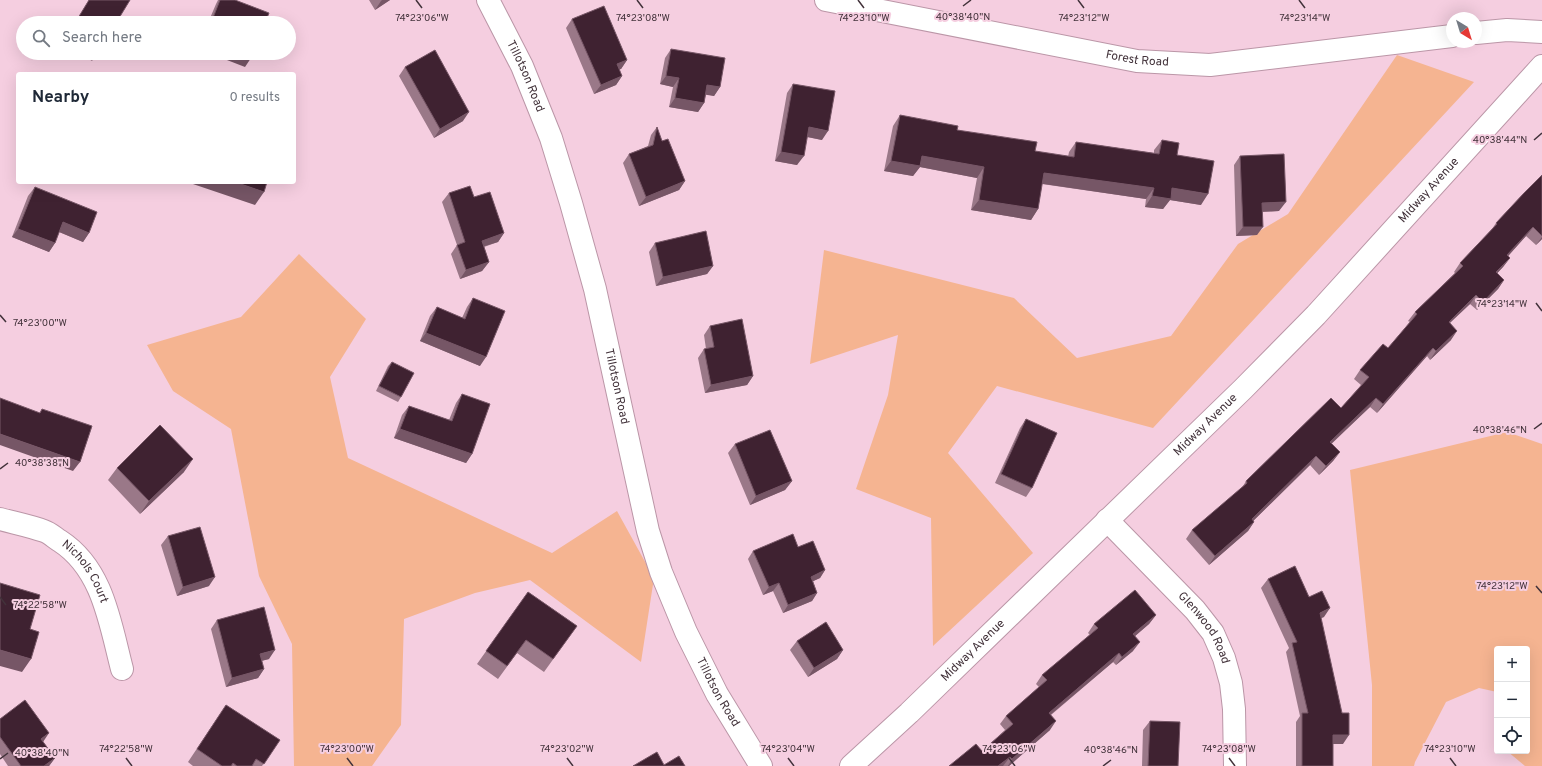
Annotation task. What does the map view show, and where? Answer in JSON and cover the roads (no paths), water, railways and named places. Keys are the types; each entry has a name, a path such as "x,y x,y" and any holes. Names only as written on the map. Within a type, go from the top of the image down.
{"street":[{"name":"Tillotson Road","path":"488,0 522,66 551,138 569,196 595,289 648,531 661,572 686,632 717,694 761,766"},
{"name":"Forest Road","path":"826,0 1137,61 1210,65 1446,37"},
{"path":"1482,32 1507,30 1542,32"},
{"name":"Midway Avenue","path":"851,766 909,712 1243,389 1316,315 1542,66"},
{"name":"Nichols Court","path":"0,519 46,532 66,545 84,563 97,584 106,607 122,669"},
{"name":"Glenwood Road","path":"1107,520 1195,610 1213,633 1224,658 1232,684 1235,766"}]}
